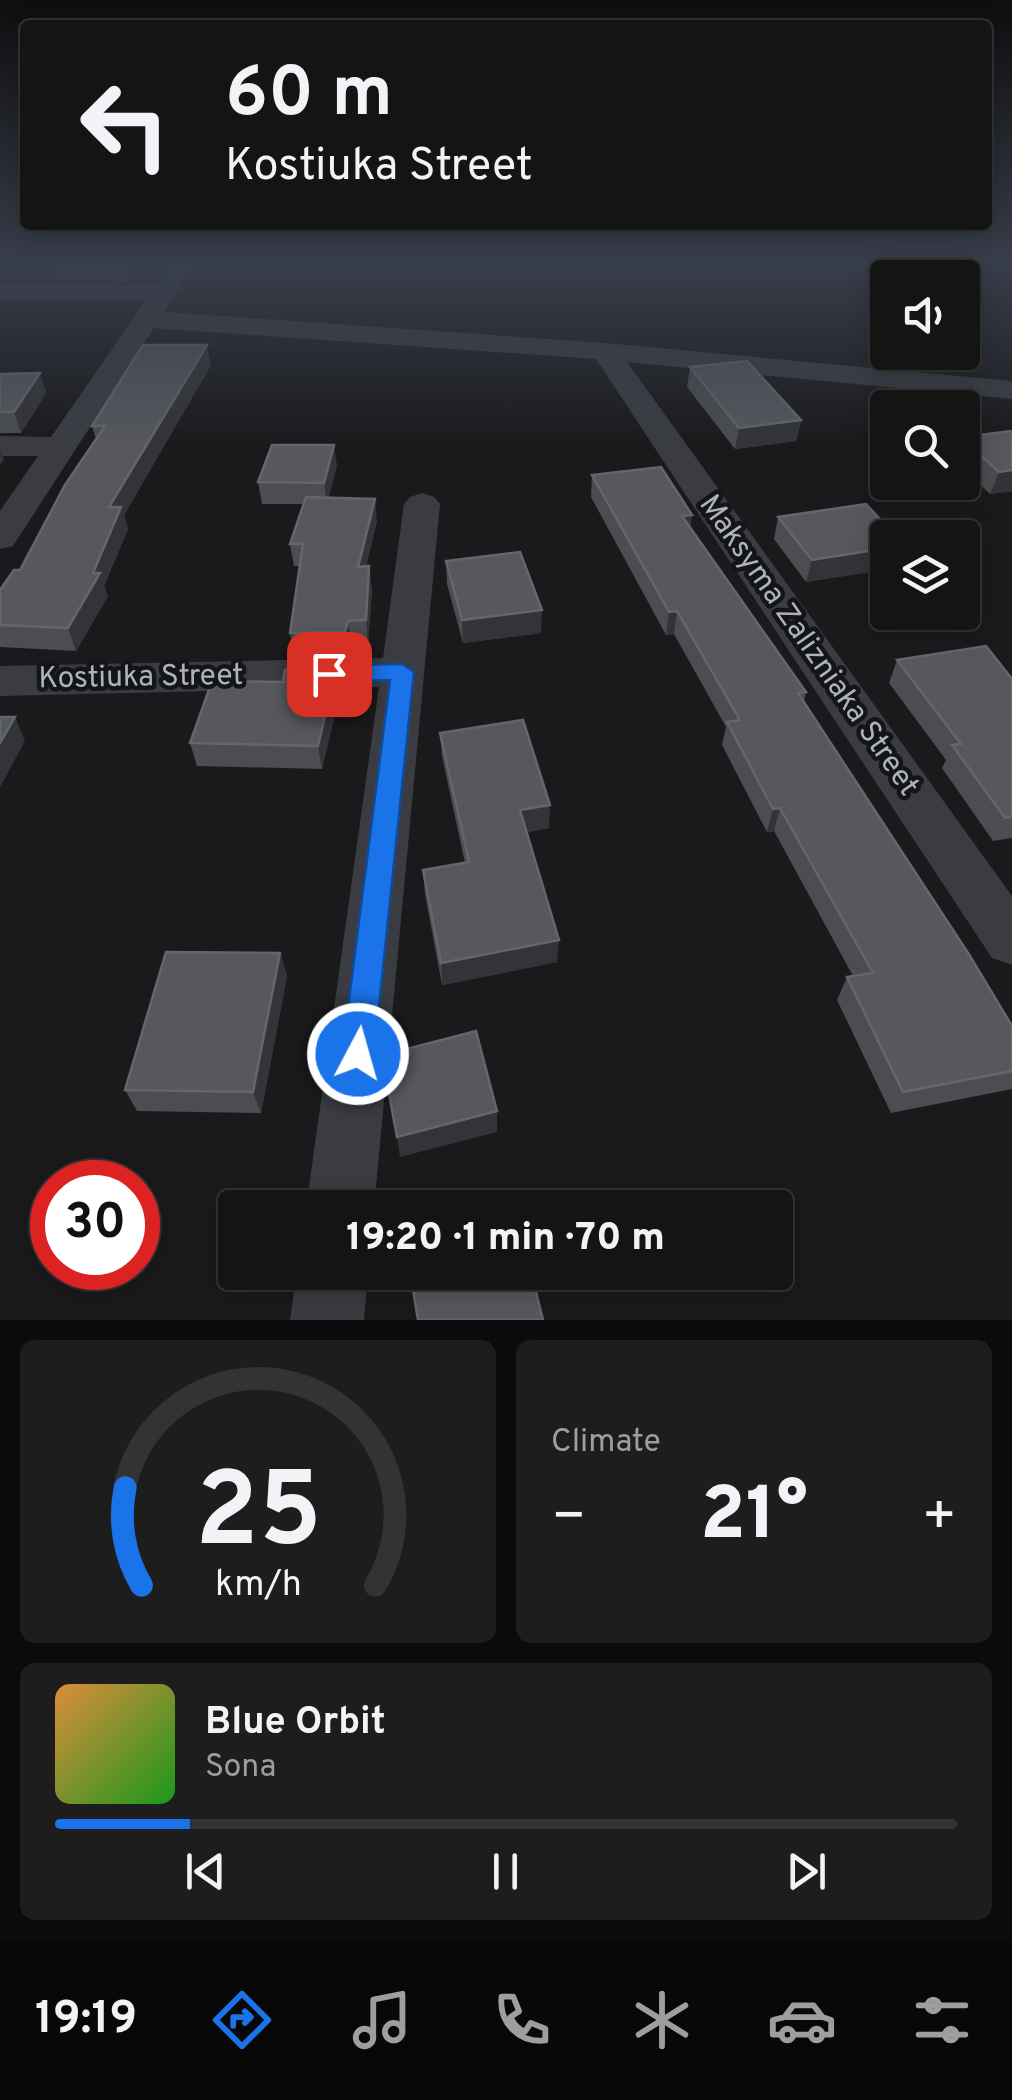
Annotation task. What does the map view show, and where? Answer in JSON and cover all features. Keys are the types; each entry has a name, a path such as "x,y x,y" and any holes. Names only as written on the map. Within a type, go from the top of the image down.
{"street":[{"path":"0,538 143,323"},
{"path":"320,323 999,388 1012,408"},
{"name":"Maksyma Zalizniaka Street","path":"605,351 1012,941"},
{"path":"0,446 62,447"},
{"path":"342,1190 422,504"},
{"name":"Kostiuka Street","path":"0,681 402,672"},
{"path":"327,1320 330,1290"}],"building":[{"path":"143,345 207,345 109,507 121,507 93,573 100,573 68,628 0,625 0,590 14,570 20,570 65,485 105,426 92,426"},
{"path":"747,361 801,420 739,428 690,367"},
{"path":"40,373 14,412 0,412 0,374"},
{"path":"1012,431 1012,470 999,472 980,455 980,435"},
{"path":"272,445 334,445 324,483 258,482"},
{"path":"661,467 692,515 682,516 806,692 798,693 1012,1026 1012,1071 903,1092 847,977 873,973 780,808 773,809 727,722 740,720 677,611 669,612 592,475"},
{"path":"306,497 375,499 358,567 369,566 366,620 348,621 345,632 290,633 303,544 290,544"},
{"path":"866,504 881,520 870,520 870,551 812,560 778,517"},
{"path":"520,552 542,610 462,620 446,561"},
{"path":"986,646 1012,679 1012,817 1005,818 952,745 961,744 897,660"},
{"path":"336,668 318,746 190,743 212,681 283,682 285,670"},
{"path":"0,717 15,717 0,743"},
{"path":"523,720 550,805 520,810 559,940 441,963 423,870 469,862 440,733"},
{"path":"166,952 280,953 253,1092 125,1090"},
{"path":"476,1031 497,1111 397,1137 385,1072 387,1054"},
{"path":"413,1290 536,1290 543,1320 418,1320"}],"route":[{"path":"329,674 402,672 358,1054"}]}
